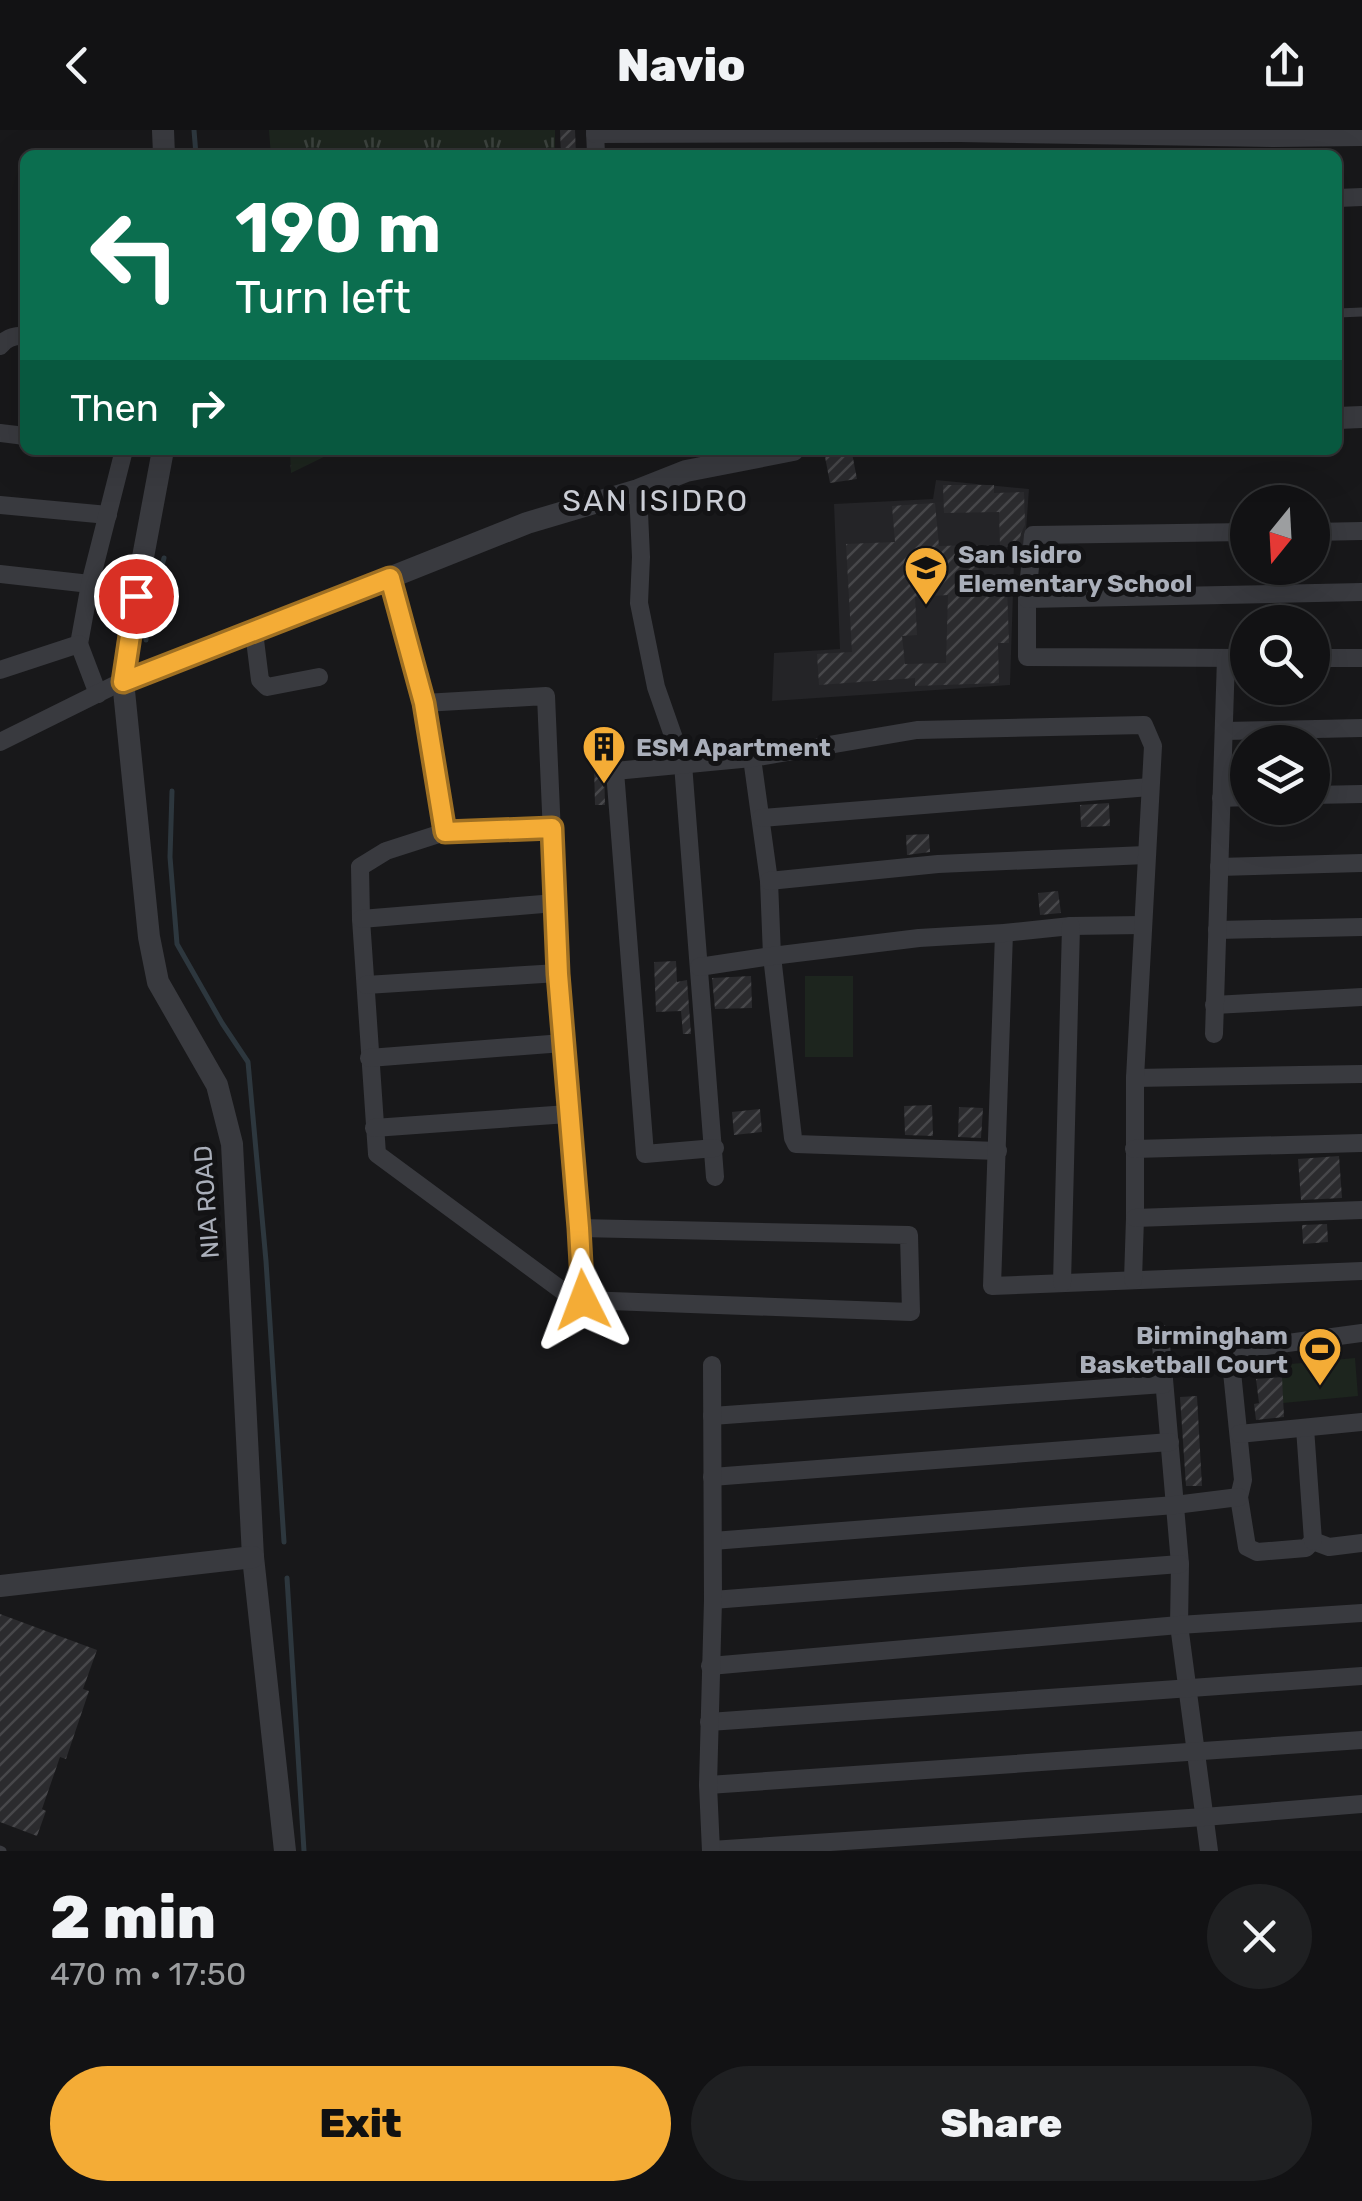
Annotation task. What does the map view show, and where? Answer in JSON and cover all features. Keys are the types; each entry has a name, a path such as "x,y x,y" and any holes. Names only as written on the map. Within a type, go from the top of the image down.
{"street":[{"path":"595,132 959,132 1275,141 1362,137"},
{"path":"98,694 79,644 123,455"},
{"name":"NIA ROAD","path":"162,455 128,632 123,682 149,937 158,982 217,1085 232,1144 253,1557 285,1851"},
{"path":"0,742 123,682 527,523 744,455"},
{"path":"638,490 639,603 656,686 683,764 715,1178"},
{"path":"0,505 108,515"},
{"path":"1330,532 1362,531"},
{"path":"1230,532 1033,535 1027,600 1027,657 1230,658"},
{"path":"0,574 90,584"},
{"path":"390,578 424,703 445,832"},
{"path":"1027,600 1362,592"},
{"path":"254,632 263,684 268,687 319,677"},
{"path":"0,670 79,644"},
{"path":"1214,1034 1226,658"},
{"path":"1330,658 1362,658"},
{"path":"424,703 546,696 558,974 583,1300"},
{"path":"714,1148 645,1154 615,772 752,758 917,730 1144,725 1153,746 1135,1078 1133,1280"},
{"path":"1224,731 1362,728"},
{"path":"752,758 796,1144 998,1151"},
{"path":"760,818 1150,787"},
{"path":"1330,795 1362,794"},
{"path":"1221,798 1230,798"},
{"path":"552,828 445,832 386,851 360,868 377,1154 564,1292 583,1300 912,1312 909,1235 579,1228"},
{"path":"769,881 938,864 1146,855"},
{"path":"1219,867 1362,863"},
{"path":"361,919 555,903"},
{"path":"699,967 919,938 1142,924"},
{"path":"1062,1284 1071,926"},
{"path":"1217,930 1362,927"},
{"path":"1004,934 992,1286 1362,1271"},
{"path":"366,985 558,974"},
{"path":"1214,1005 1362,997"},
{"path":"369,1058 563,1043"},
{"path":"1135,1078 1362,1074"},
{"path":"374,1128 568,1114"},
{"path":"1134,1149 1362,1144"},
{"path":"1135,1218 1362,1210"},
{"path":"1160,1333 1180,1564 1180,1626 1209,1851"},
{"path":"1304,1428 1313,1541 1306,1548 1250,1550 1245,1542 1239,1497 1242,1480 1232,1362 1237,1351 1361,1334 1362,1343"},
{"path":"712,1365 713,1600 708,1785 711,1851 1362,1804"},
{"path":"712,1416 1164,1384"},
{"path":"1239,1434 1362,1422"},
{"path":"712,1477 1170,1442"},
{"path":"713,1541 1239,1497"},
{"path":"1313,1541 1329,1547 1362,1543"},
{"path":"0,1586 253,1557"},
{"path":"713,1600 1180,1564"},
{"path":"710,1666 1362,1613"},
{"path":"709,1722 1362,1676"},
{"path":"708,1785 1362,1740"}],"shaded area":[{"name":"San Isidro Elementary School","path":"936,480 1029,489 1024,559 1014,563 1010,685 772,701 774,653 840,649 834,504 933,499"}],"green space":[{"path":"269,130 555,130 555,150 271,150"},
{"path":"290,455 328,455 291,473"},
{"path":"805,976 853,976 853,1057 805,1057"},
{"name":"Birmingham Basketball Court","path":"1355,1358 1358,1396 1283,1403 1280,1365"}],"building":[{"path":"560,130 575,130 576,150 561,150"},
{"path":"852,455 857,479 830,483 825,457"},
{"path":"943,485 994,485 994,493 1024,492 1025,525 1019,546 1000,547 999,512 944,513"},
{"path":"935,503 939,546 978,545 979,587 1007,587 1009,643 998,643 999,683 915,686 915,678 819,685 817,654 852,652 846,544 895,542 892,506","holes":["948,595 946,663 905,664 902,636 917,635 915,597"]},
{"path":"594,765 604,765 605,805 595,805"},
{"path":"1109,803 1110,826 1081,827 1080,805"},
{"path":"929,834 930,852 907,855 906,835"},
{"path":"1058,891 1061,913 1040,915 1038,893"},
{"path":"676,961 677,982 687,980 691,1034 683,1034 681,1011 656,1012 654,962"},
{"path":"751,976 752,1008 715,1009 712,978"},
{"path":"932,1105 933,1136 905,1135 904,1106"},
{"path":"959,1107 983,1108 981,1138 958,1137"},
{"path":"760,1109 762,1132 734,1135 732,1112"},
{"path":"1339,1156 1342,1198 1301,1200 1298,1159"},
{"path":"1327,1224 1328,1242 1303,1244 1302,1225"},
{"path":"1282,1377 1284,1417 1256,1420 1256,1379"},
{"path":"1197,1396 1202,1486 1186,1486 1180,1397"},
{"path":"0,1614 97,1650 83,1689 89,1691 66,1759 60,1757 37,1836 0,1822"}],"waterway":[{"path":"194,130 196,150"},
{"path":"146,640 164,558"},
{"path":"172,791 170,857 177,944 248,1062 266,1261 284,1542"},
{"path":"287,1578 304,1851"}],"place":[{"name":"San Isidro Elementary School","path":"926,606"},
{"name":"ESM Apartment","path":"604,785"},
{"name":"Birmingham Basketball Court","path":"1320,1387"}],"district":[{"name":"SAN ISIDRO","path":"656,501"}],"route":[{"path":"136,596 123,682 390,578 424,703 445,832 552,828 558,974 583,1300"}]}
